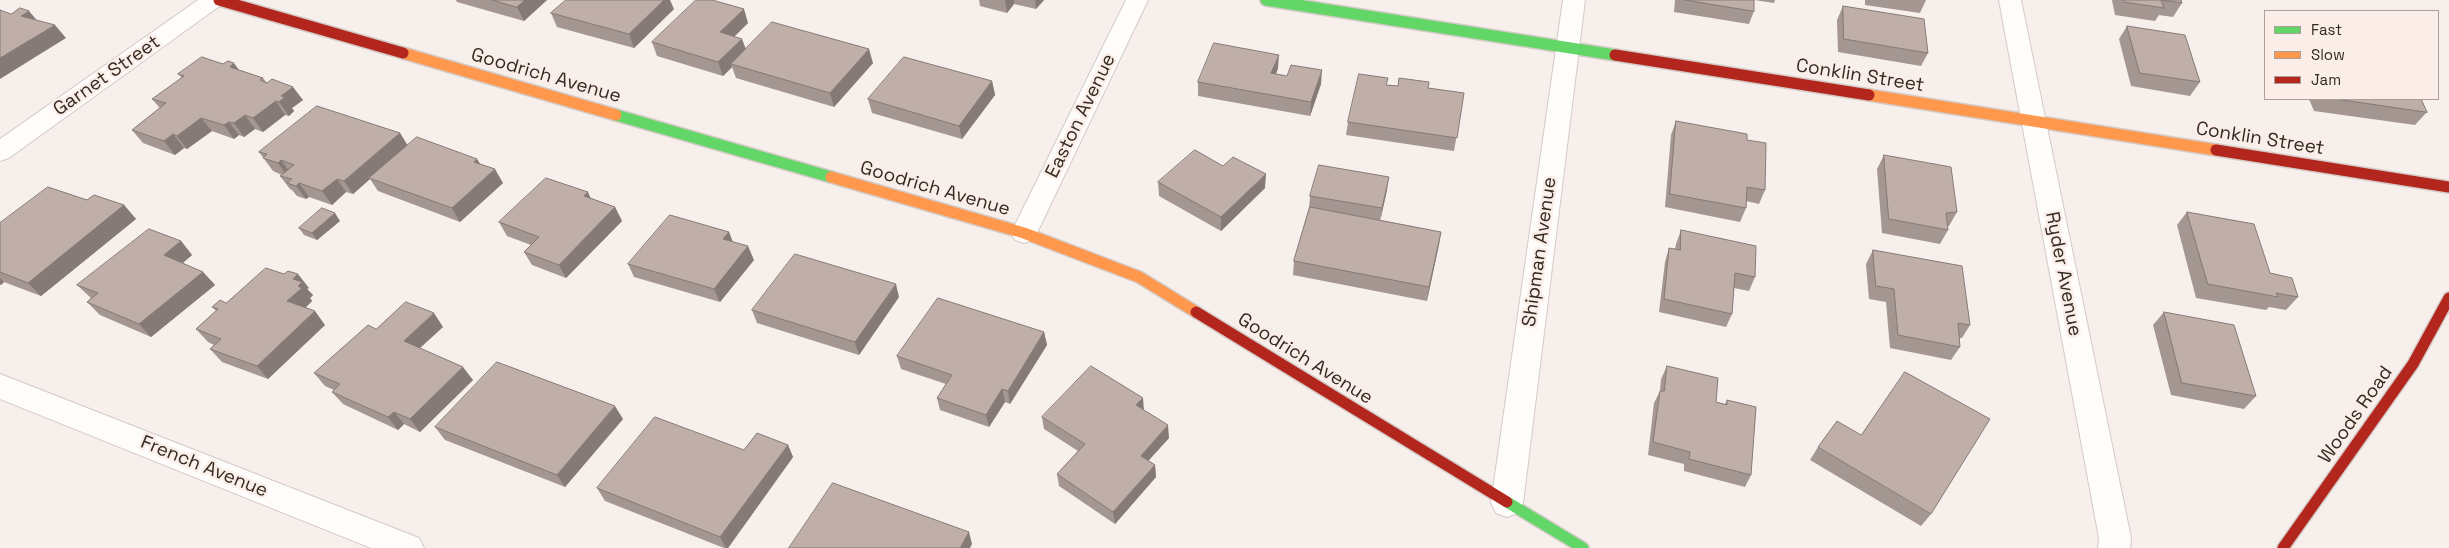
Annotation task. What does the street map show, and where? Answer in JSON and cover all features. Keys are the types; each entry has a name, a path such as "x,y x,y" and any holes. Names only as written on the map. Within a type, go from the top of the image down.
{"street":[{"name":"Garnet Street","path":"0,152 213,0"},
{"name":"Goodrich Avenue","path":"219,0 1024,233 1139,277 1507,504 1583,548"},
{"name":"Easton Avenue","path":"1024,233 1137,0"},
{"name":"Conklin Street","path":"1266,0 2449,187"},
{"name":"Shipman Avenue","path":"1507,504 1574,0"},
{"name":"Ryder Avenue","path":"2010,0 2116,538 2114,548"},
{"name":"Woods Road","path":"2283,548 2413,364 2449,298"},
{"name":"French Avenue","path":"0,386 408,548"}],"building":[{"path":"492,0 525,0 517,7"},
{"path":"566,0 664,0 629,34 551,13"},
{"path":"696,0 712,0 744,9 720,32 742,39 718,62 652,42"},
{"path":"1685,0 1754,0 1754,11"},
{"path":"2123,0 2161,0 2164,8 2124,2"},
{"path":"2161,0 2181,0 2182,3"},
{"path":"1843,6 1924,19 1928,53 1844,39"},
{"path":"20,8 29,11 21,16 55,25 0,58 0,10 11,14"},
{"path":"772,22 869,49 830,93 731,64"},
{"path":"2127,26 2185,35 2200,82 2140,73"},
{"path":"1214,43 1279,55 1271,73 1287,76 1291,65 1322,70 1311,102 1198,82"},
{"path":"202,57 223,64 228,61 234,63 230,67 263,78 260,80 267,83 272,79 293,87 281,96 285,97 279,102 276,101 253,118 245,115 234,123 229,122 224,125 201,118 177,136 173,134 164,141 132,130 166,103 152,99 184,76 178,74"},
{"path":"904,57 992,81 959,126 868,99"},
{"path":"1359,74 1388,78 1386,85 1398,86 1399,78 1429,82 1428,88 1464,93 1457,138 1348,122"},
{"path":"2343,100 2421,100 2427,112"},
{"path":"317,106 400,133 344,181 337,179 322,191 299,183 296,186 287,183 292,179 280,176 294,165 281,160 278,163 263,158 267,154 259,152"},
{"path":"1676,121 1747,134 1747,140 1766,143 1765,190 1747,187 1746,208 1670,194"},
{"path":"417,137 477,159 474,162 495,169 452,208 369,178"},
{"path":"1195,150 1223,166 1233,157 1266,174 1221,217 1158,182"},
{"path":"1884,155 1951,167 1957,212 1946,213 1948,230 1889,219"},
{"path":"1319,165 1389,177 1382,208 1310,196"},
{"path":"546,178 588,192 584,196 615,207 559,265 524,252 539,237 499,222"},
{"path":"48,187 87,200 94,195 124,205 28,283 0,272 0,223"},
{"path":"1310,207 1441,232 1429,287 1294,261"},
{"path":"322,208 335,213 312,233 299,228"},
{"path":"2187,212 2254,224 2270,273 2292,278 2298,297 2276,293 2278,297 2208,284"},
{"path":"670,215 729,232 723,239 748,246 714,289 628,264"},
{"path":"149,229 181,241 164,255 203,272 139,324 87,302 98,293 77,285"},
{"path":"1681,230 1756,246 1755,277 1735,273 1732,314 1664,299 1669,248 1680,250"},
{"path":"1873,250 1962,266 1970,325 1958,323 1960,347 1898,335 1894,289 1876,286"},
{"path":"795,254 896,284 855,342 752,310"},
{"path":"266,268 284,274 288,271 298,274 293,279 302,282 298,286 302,288 287,301 315,311 257,366 210,349 221,339 196,329 218,309 212,307 220,300 226,303"},
{"path":"938,298 1044,332 1008,391 1002,389 986,415 937,398 952,375 897,356"},
{"path":"406,302 434,313 404,341 463,367 410,419 394,412 388,417 332,392 340,384 314,373 368,325 376,329"},
{"path":"2164,312 2234,325 2256,396 2182,383"},
{"path":"497,362 615,406 557,475 435,427"},
{"path":"1091,366 1143,398 1136,405 1168,425 1141,456 1155,465 1113,512 1057,474 1085,444 1042,417"},
{"path":"1667,366 1718,378 1716,402 1727,405 1727,400 1756,407 1751,475 1689,459 1690,452 1653,442 1660,391 1664,391"},
{"path":"1905,372 1990,419 1931,514 1818,447 1837,421 1861,435"},
{"path":"655,417 744,450 757,433 788,445 720,537 597,488"},
{"path":"833,483 969,532 960,548 789,548"}],"traffic: fast":[{"path":"1266,0 1615,55"},
{"path":"616,115 831,177"},
{"path":"1507,502 1583,548"}],"traffic: slow":[{"path":"403,53 616,115"},
{"path":"1869,95 2216,150"},
{"path":"831,177 1024,233 1139,277 1196,312"}],"traffic: jam":[{"path":"219,0 403,53"},
{"path":"1615,55 1869,95"},
{"path":"2216,150 2449,187"},
{"path":"2283,548 2413,364 2449,298"},
{"path":"1196,312 1507,502"}]}
